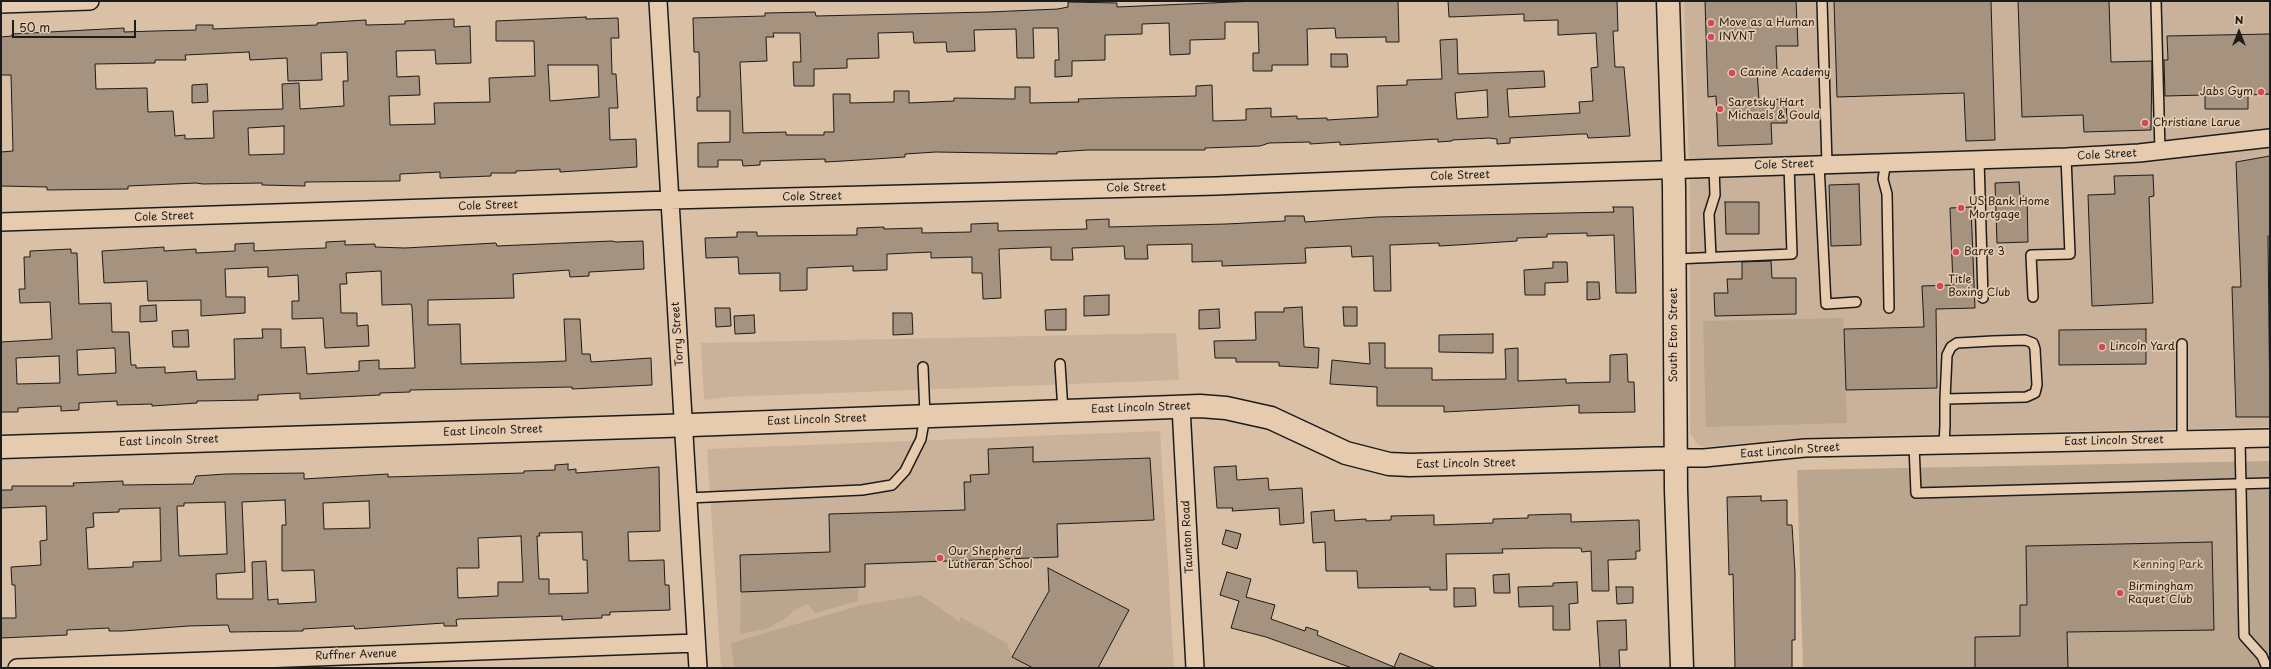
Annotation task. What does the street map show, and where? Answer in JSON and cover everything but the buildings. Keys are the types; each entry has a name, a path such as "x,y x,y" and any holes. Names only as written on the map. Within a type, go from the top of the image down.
{"street":[{"path":"1,4 90,1"},
{"name":"Torry Street","path":"658,1 698,668"},
{"name":"South Eton Street","path":"1668,1 1673,170 1675,458 1682,668"},
{"name":"Cole Street","path":"1,222 670,200 1216,186 1789,165 2066,157 2160,151 2270,138"},
{"name":"East Lincoln Street","path":"1,447 1181,407 1226,408 1250,412 1271,418 1346,453 1389,464 1410,465 1710,457 1805,448 2270,438"},
{"name":"Taunton Road","path":"1181,407 1195,668"},
{"name":"Ruffner Avenue","path":"17,668 696,643"}],"lane":[{"path":"1822,1 1826,304 1856,302"},
{"path":"2156,1 2160,151"},
{"path":"2033,297 2031,255 2070,254 2066,157"},
{"path":"1979,159 1983,298"},
{"path":"1886,162 1883,179 1887,194 1889,308"},
{"path":"1674,258 1792,254 1789,165"},
{"path":"1711,257 1709,214 1715,195 1714,168"},
{"path":"1944,445 1945,399 1946,355 1951,347 1958,343 2025,340 2033,343 2036,356 2037,385 2035,393 2026,397 1945,399"},
{"path":"2182,344 2182,440"},
{"path":"1060,364 1063,411"},
{"path":"688,498 862,490 892,485 905,471 921,439 925,416 923,367"},
{"path":"2240,439 2244,636 2262,656 2267,668"},
{"path":"1914,446 1916,493 2270,483"}],"shaded area":[{"path":"1684,1 2270,1 2270,427 1861,436 1776,440 1704,447 1698,445 1690,433 1690,208"},
{"path":"1176,333 1179,380 728,397 704,400 701,343"},
{"name":"Our Shepherd Lutheran School","path":"1160,431 1174,668 721,668 707,449"}],"green space":[{"path":"1843,318 1847,423 1706,427 1703,321"},
{"name":"Kenning Park","path":"2270,461 2270,668 1803,668 1797,470"},
{"path":"858,587 858,601 815,613 808,604 794,610 786,618 766,629 740,634 741,592"},
{"path":"921,595 960,622 960,617 1007,643 1012,657 1033,668 734,668 731,643 862,605"}],"place":[{"name":"Move as a Human","path":"1711,23"},
{"name":"INVNT","path":"1711,37"},
{"name":"Canine Academy","path":"1732,73"},
{"name":"Jabs Gym","path":"2261,92"},
{"name":"Saretsky Hart Michaels & Gould","path":"1720,109"},
{"name":"Christiane Larue","path":"2145,123"},
{"name":"US Bank Home Mortgage","path":"1961,208"},
{"name":"Barre 3","path":"1956,252"},
{"name":"Title Boxing Club","path":"1940,286"},
{"name":"Lincoln Yard","path":"2102,347"},
{"name":"Our Shepherd Lutheran School","path":"940,558"},
{"name":"Birmingham Raquet Club","path":"2120,593"}]}
